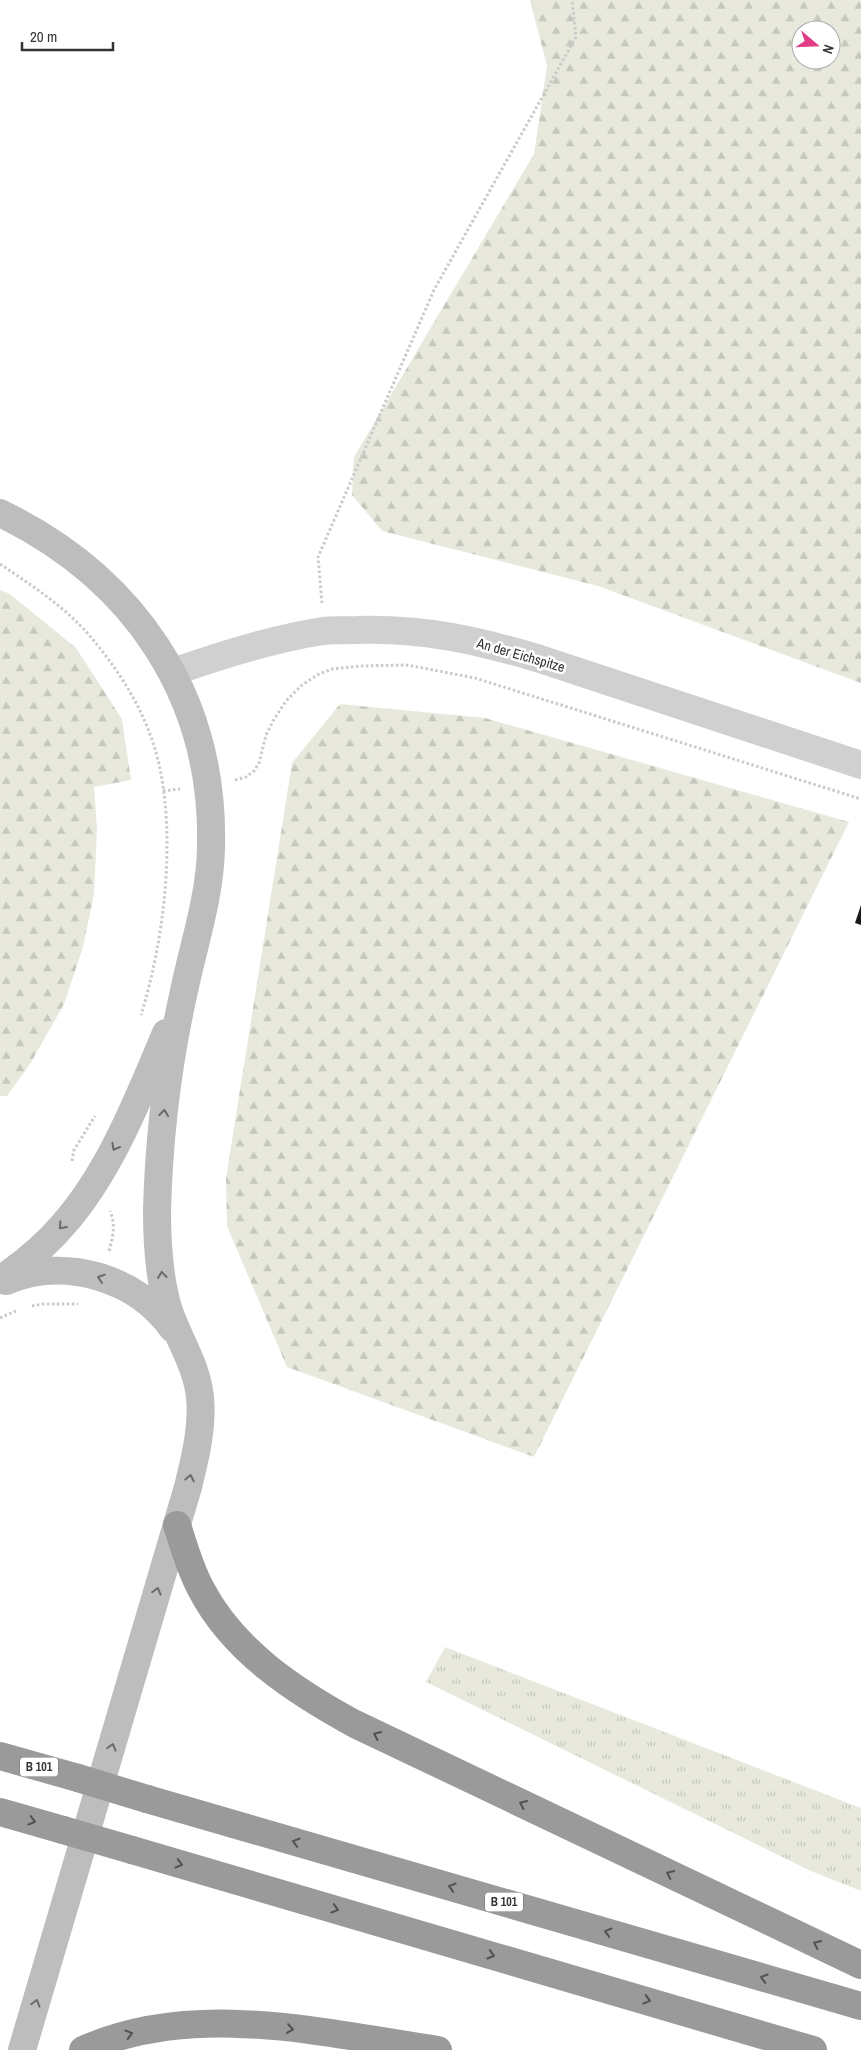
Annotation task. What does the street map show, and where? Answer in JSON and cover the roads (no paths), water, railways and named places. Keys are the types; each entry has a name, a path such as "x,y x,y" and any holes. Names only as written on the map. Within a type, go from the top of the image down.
{"highway":[{"path":"177,1524 190,1566 202,1591 227,1627 260,1660 309,1699 355,1724 861,1965"},
{"name":"B 101","path":"0,1756 861,2006"},
{"path":"0,1812 812,2050"},
{"path":"83,2050 98,2043 139,2032 180,2024 221,2023 263,2025 438,2050"}],"main road":[{"path":"0,513 27,526 73,556 115,593 147,631 173,672 187,704 199,742 210,816 211,849 201,922 184,990 166,1097 161,1140 157,1212 163,1284 168,1307 193,1367 200,1394 201,1420 188,1488 22,2050"},
{"path":"0,1282 44,1245 64,1224 91,1187 117,1142 134,1107 184,990"},
{"path":"0,1282 49,1271 69,1271 100,1277 124,1287 146,1301 164,1318 180,1339"}],"street":[{"name":"An der Eichspitze","path":"173,672 249,647 324,631 390,629 449,635 491,644 861,765"}]}
